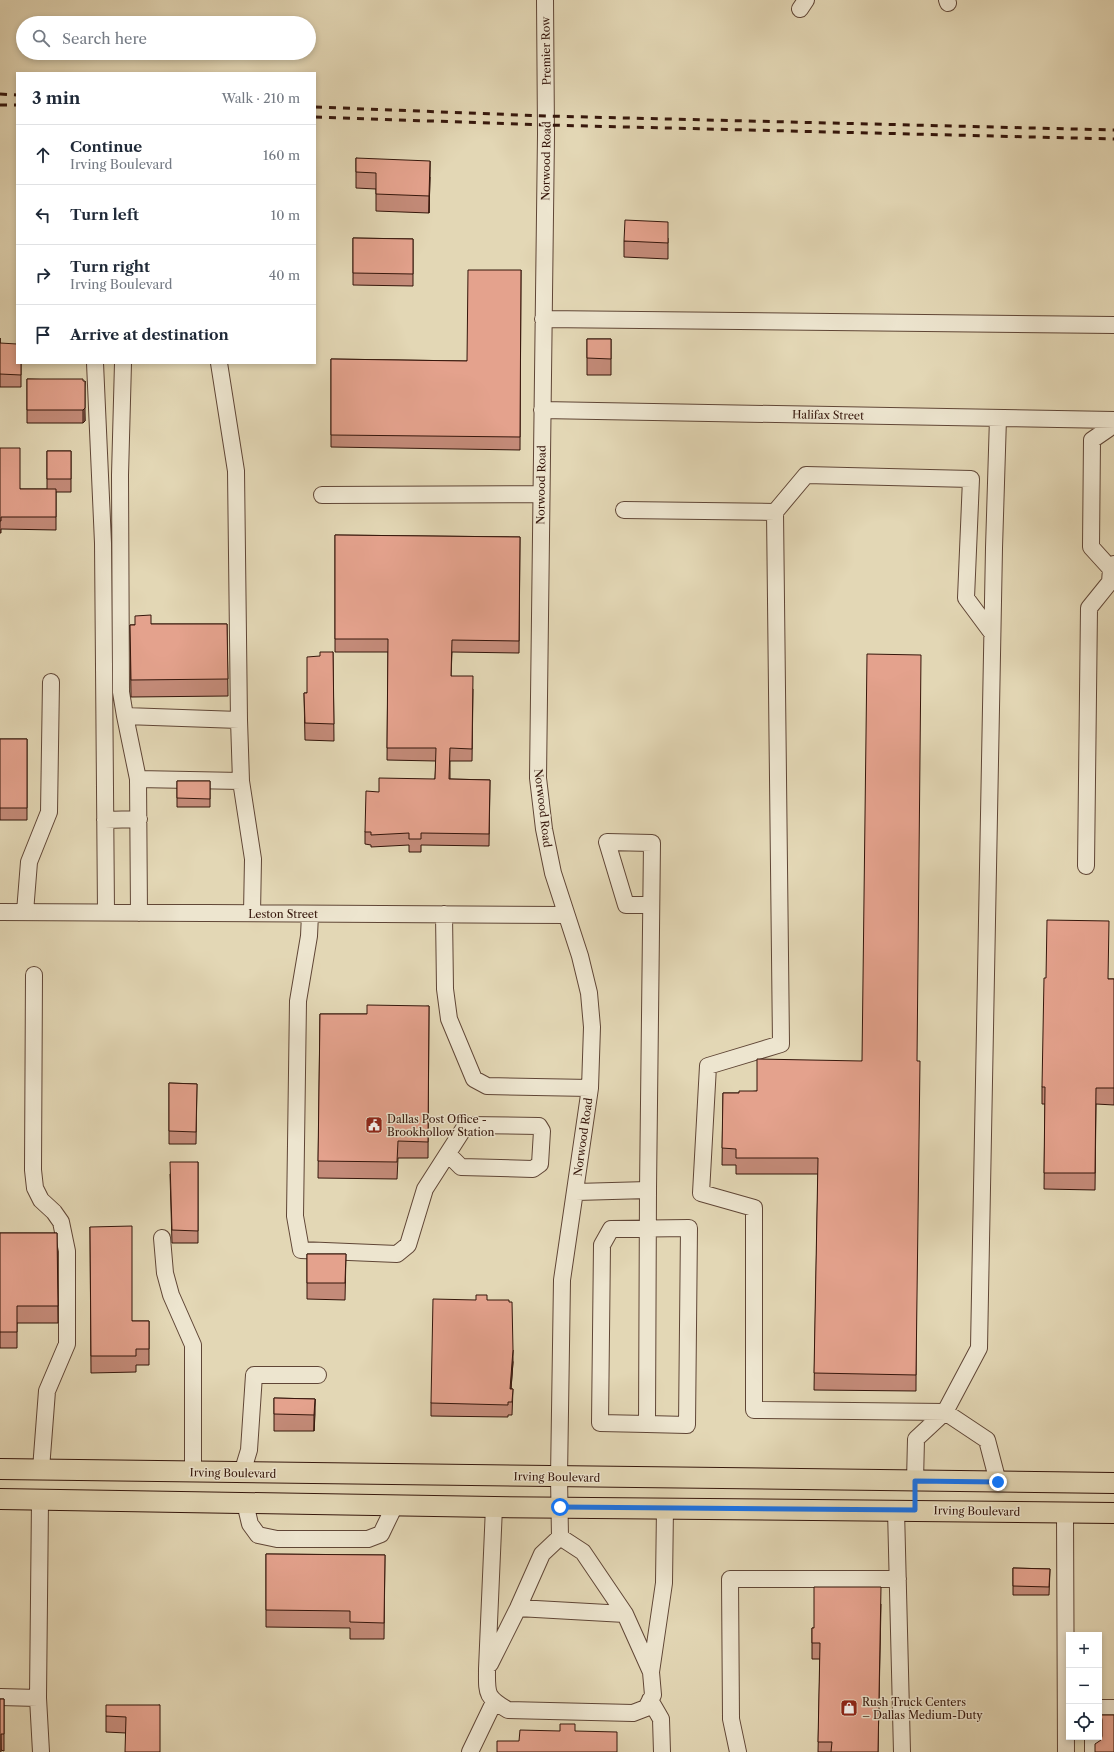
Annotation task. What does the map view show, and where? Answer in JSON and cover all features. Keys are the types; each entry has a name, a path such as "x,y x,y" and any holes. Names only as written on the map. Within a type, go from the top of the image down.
{"main road":[{"name":"Irving Boulevard","path":"0,1469 1114,1483"},
{"path":"40,1500 41,1469"},
{"path":"193,1472 193,1502"},
{"path":"242,1473 244,1503"},
{"path":"906,1510 915,1481"},
{"path":"1065,1483 1065,1512"},
{"name":"Irving Boulevard","path":"0,1499 494,1507 1114,1513"}],"street":[{"name":"Premier Row","path":"545,0 546,101"},
{"name":"Norwood Road","path":"546,101 538,778 544,829 553,873 580,956 589,993 592,1027 590,1088 562,1280 559,1477 560,1536"},
{"path":"543,319 1114,325"},
{"path":"94,364 103,543 106,912"},
{"path":"123,364 120,475 121,692 138,779 138,913"},
{"path":"219,364 236,472 241,781 253,859 252,913"},
{"name":"Halifax Street","path":"542,410 998,418 1111,425"},
{"path":"915,1481 916,1439 945,1412 979,1348 992,633 998,418"},
{"path":"1086,866 1089,608 1112,574 1091,547 1092,440 1111,425"},
{"path":"992,633 966,598 971,479 806,475 775,512 781,1044 708,1066 701,1193 754,1208 754,1410 945,1412 987,1440 998,1482"},
{"path":"322,495 541,494"},
{"path":"624,510 775,512"},
{"path":"25,912 29,862 49,812 51,682"},
{"path":"125,716 239,720"},
{"path":"138,779 241,781"},
{"path":"105,820 138,819"},
{"path":"647,1424 651,905"},
{"name":"Leston Street","path":"0,912 566,915"},
{"path":"310,914 309,936 298,1008 295,1216 301,1250 397,1254 408,1244 425,1189 466,1125 539,1126 542,1131 540,1164 533,1169 460,1168 448,1154"},
{"path":"444,914 445,989 449,1019 474,1079 487,1086 590,1088"},
{"path":"34,975 33,1170 35,1188 42,1200 54,1212 61,1222 67,1251 68,1306 67,1344 47,1391 41,1469"},
{"path":"576,1192 648,1190"},
{"path":"689,1228 687,1425 647,1424 600,1423 602,1245 612,1229 689,1228"},
{"path":"162,1238 165,1273 171,1295 193,1345 193,1472"},
{"path":"242,1473 249,1450 254,1375 318,1375"},
{"path":"40,1500 38,1698 41,1752"},
{"path":"244,1503 250,1524 258,1535 277,1539 368,1540 381,1534 396,1505"},
{"path":"494,1507 487,1669 487,1691 494,1702 508,1710 633,1713 646,1708 653,1695 651,1672 664,1583 665,1508"},
{"path":"902,1752 898,1579 906,1510"},
{"path":"1065,1512 1066,1752"},
{"path":"487,1669 518,1608 542,1554 560,1536 583,1552 625,1614 651,1672"},
{"path":"738,1752 731,1720 730,1579 898,1579"},
{"path":"518,1608 625,1614"},
{"path":"0,1697 38,1698"},
{"path":"650,1700 662,1719 662,1752"},
{"path":"470,1752 494,1702"},
{"path":"1102,1708 1114,1708"},
{"path":"1093,1752 1094,1740"}],"building":[{"path":"356,158 430,161 429,196 376,194 376,173 356,172"},
{"path":"625,220 668,222 668,243 624,241"},
{"path":"353,238 413,239 413,274 353,273"},
{"path":"468,270 521,270 520,437 331,435 331,359 467,361"},
{"path":"587,339 611,339 611,359 587,358"},
{"path":"0,343 16,344 16,364 21,364 21,375 0,374"},
{"path":"27,379 83,379 83,381 85,381 85,408 83,410 27,410"},
{"path":"0,448 20,448 20,489 56,489 56,517 1,517 0,521"},
{"path":"47,451 71,451 71,479 47,479"},
{"path":"335,535 520,537 519,641 452,640 451,676 473,676 472,749 450,748 449,779 490,780 489,834 421,833 421,839 409,839 409,833 371,835 371,832 365,832 366,791 379,792 379,778 435,779 436,748 387,748 388,639 335,639"},
{"path":"151,615 151,624 227,624 228,679 131,680 130,625 135,625 135,616"},
{"path":"320,652 333,652 334,724 305,723 304,693 307,693 307,657 320,656"},
{"path":"867,654 921,655 917,1061 920,1061 916,1375 814,1373 818,1158 736,1158 736,1149 722,1148 723,1093 757,1091 757,1059 862,1061"},
{"path":"0,739 27,739 27,808 0,808"},
{"path":"177,781 210,781 210,799 177,798"},
{"path":"1047,920 1109,921 1108,979 1114,979 1114,1088 1096,1088 1095,1173 1044,1173 1045,1087 1042,1087 1044,978 1046,978"},
{"name":"Dallas Post Office - Brookhollow Station","path":"367,1005 429,1006 428,1142 398,1141 397,1162 318,1161 320,1014 367,1014"},
{"path":"169,1083 197,1084 196,1132 169,1131"},
{"path":"170,1162 198,1162 198,1231 172,1230"},
{"path":"132,1226 132,1321 149,1321 149,1349 136,1349 136,1356 91,1356 90,1227"},
{"path":"0,1233 57,1233 58,1306 17,1306 17,1332 0,1332"},
{"path":"307,1254 346,1254 345,1283 307,1283"},
{"path":"476,1295 487,1295 487,1300 509,1300 509,1302 512,1302 513,1350 510,1389 513,1389 512,1402 508,1402 508,1405 431,1403 433,1299 476,1300"},
{"path":"274,1398 315,1399 314,1415 274,1414"},
{"path":"266,1554 385,1555 384,1623 350,1622 350,1611 266,1610"},
{"path":"1013,1568 1050,1569 1049,1587 1013,1586"},
{"name":"Rush Truck Centers – Dallas Medium-Duty","path":"814,1587 881,1587 878,1752 831,1752 832,1742 818,1742 820,1643 812,1643 812,1628 814,1628"},
{"path":"0,1699 4,1699 4,1734 1,1734 1,1752 0,1752"},
{"path":"106,1705 160,1705 160,1752 125,1752 126,1717 106,1716"},
{"path":"1102,1715 1114,1715 1114,1752 1095,1752 1095,1744 1102,1740"},
{"path":"560,1724 575,1724 575,1731 617,1732 617,1752 497,1752 497,1741 519,1741 520,1730 560,1731"}],"railway":[{"path":"0,94 16,95"},
{"path":"0,105 16,105"},
{"path":"316,107 546,116 1114,130"},
{"path":"316,117 546,125 1114,139"}],"place":[{"name":"Dallas Post Office - Brookhollow Station","path":"374,1125"},
{"name":"Rush Truck Centers – Dallas Medium-Duty","path":"849,1708"}],"route":[{"path":"560,1507 915,1510 915,1481 998,1482"}]}
